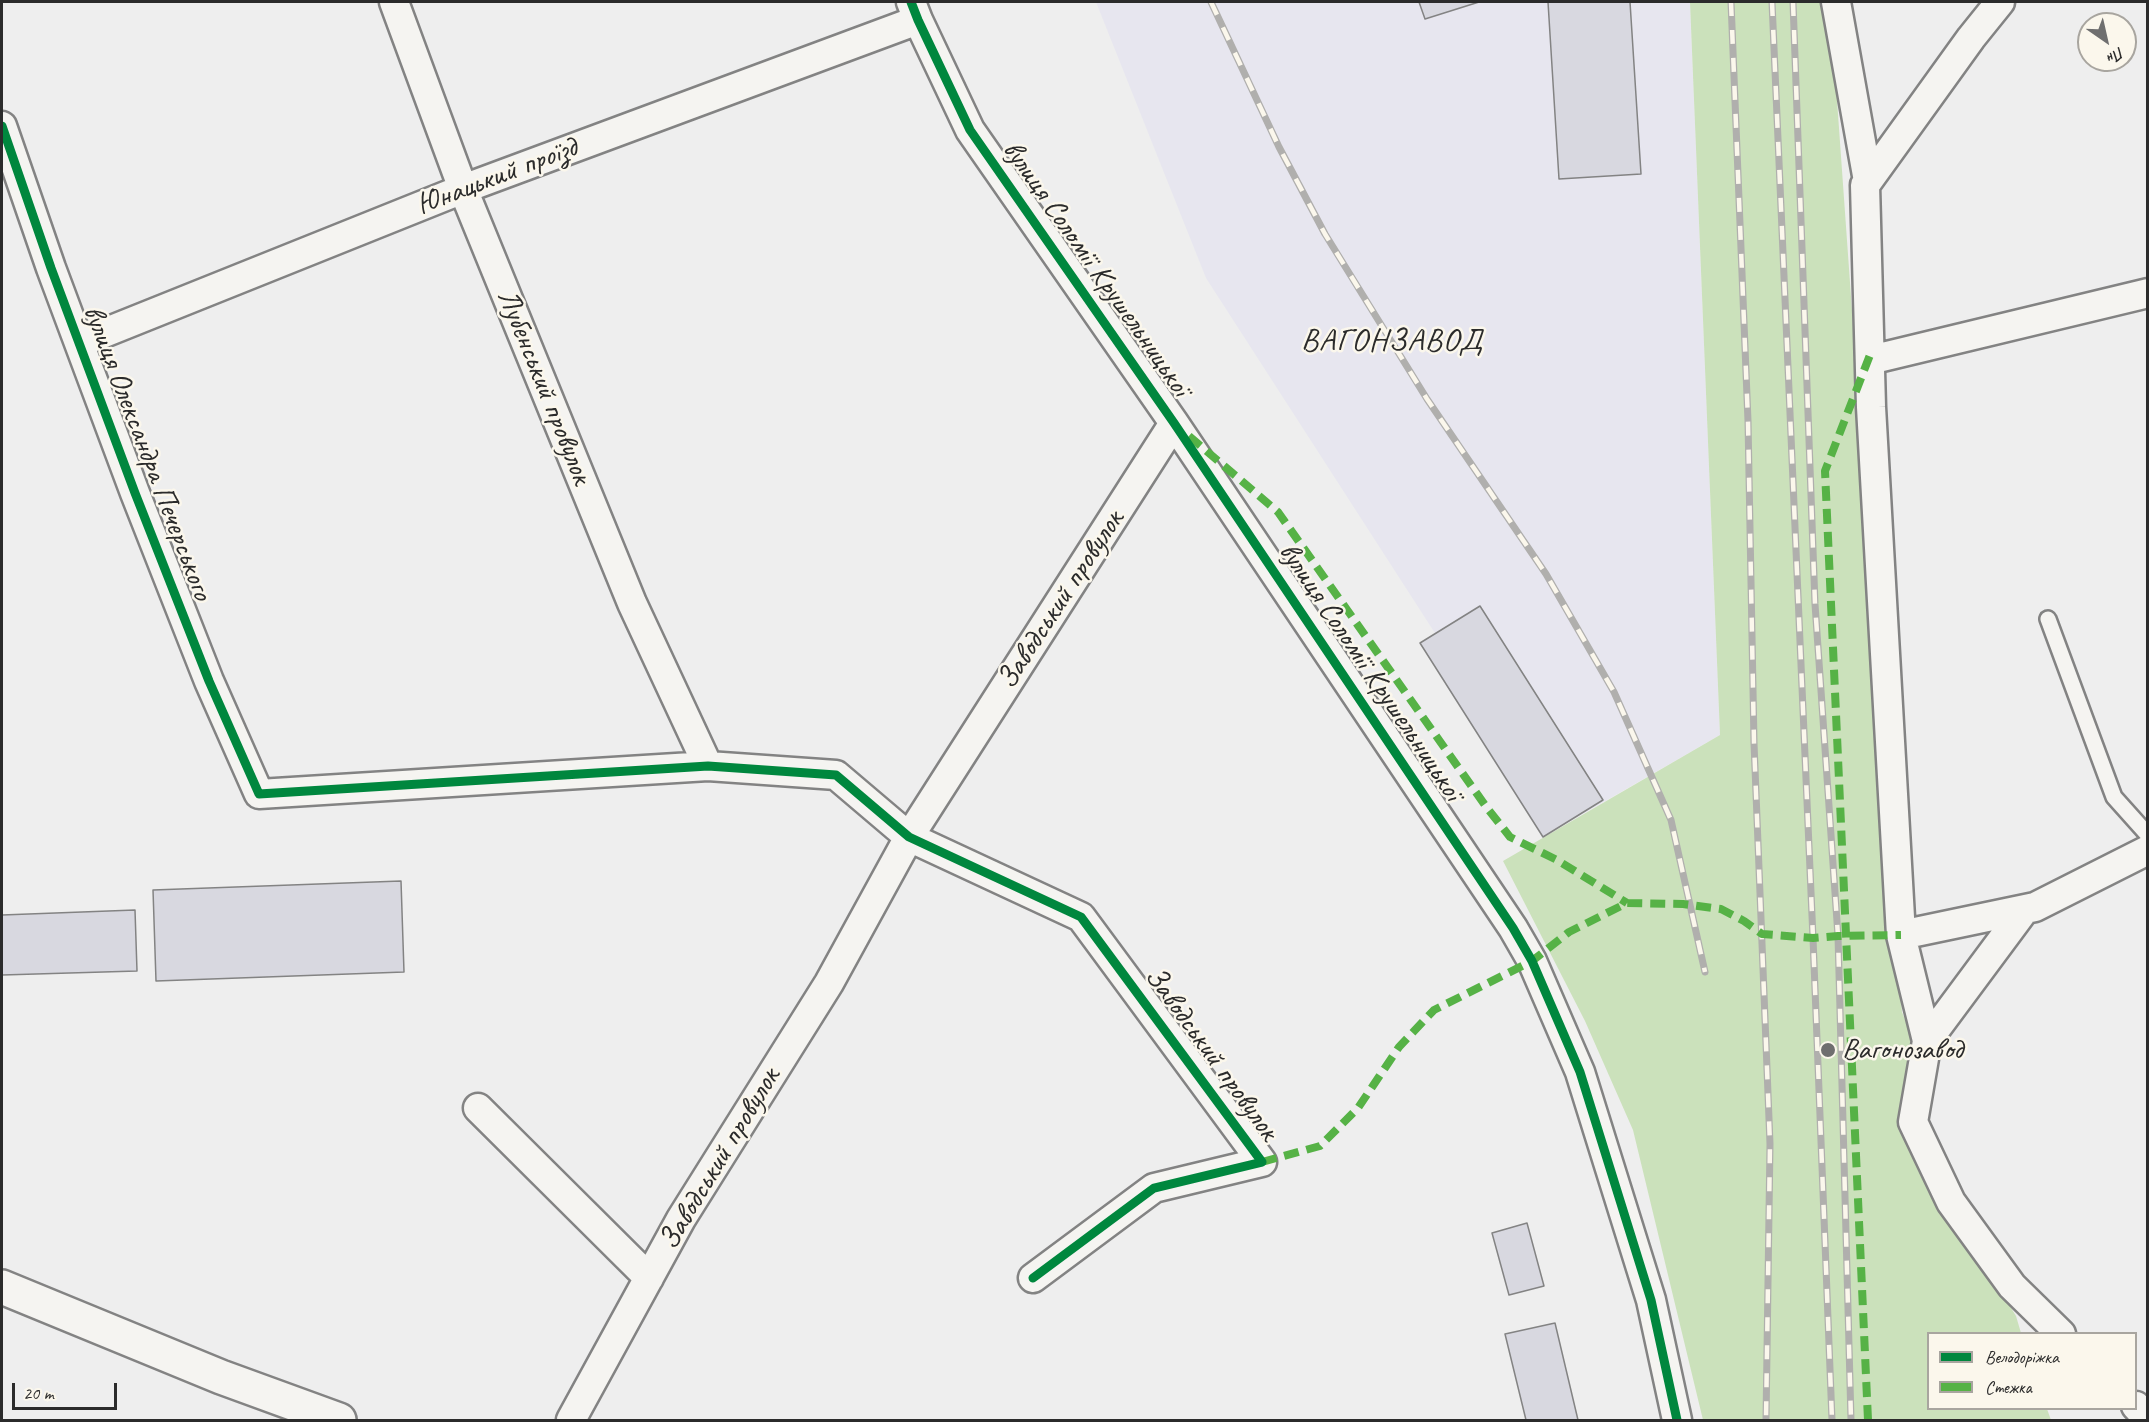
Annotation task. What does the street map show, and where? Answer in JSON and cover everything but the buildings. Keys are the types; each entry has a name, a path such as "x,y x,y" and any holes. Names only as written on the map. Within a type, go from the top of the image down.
{"street":[{"name":"Лубенський провулок","path":"394,2 463,189 632,603 708,766"},
{"path":"1836,2 1868,181"},
{"path":"2000,2 1971,38 1865,185 1870,360 1900,935 1927,1041 1913,1122 1951,1202 2012,1287 2059,1332"},
{"name":"Юнацький проїзд","path":"79,343 914,11"},
{"name":"вулиця Соломії Крушельницької","path":"914,11 970,130 1174,423 1513,928 1532,962 1580,1072 1651,1300 1677,1420"},
{"name":"вулиця Олександра Печерського","path":"2,126 51,268 135,493 205,670 259,794 708,766"},
{"path":"1870,360 2148,293"},
{"name":"Заводський провулок","path":"571,1420 681,1219 829,983 909,837 1174,423"},
{"path":"708,766 836,775 909,837"},
{"name":"Заводський провулок","path":"909,837 1081,916 1262,1162 1154,1188 1033,1278"},
{"path":"1900,935 2035,907 2148,850"},
{"path":"1927,1041 2025,909"},
{"path":"478,1108 649,1278"},
{"path":"2,1287 221,1377 339,1420"},
{"path":"2137,1407 2148,1419"}],"lane":[{"path":"2048,619 2114,797 2148,835"}],"shaded area":[{"path":"1096,2 1690,2 1720,735 1560,827 1206,278"}],"green space":[{"path":"1690,2 1830,2 1902,1012 1916,1048 1900,1128 2016,1316 2021,1332 1927,1332 1927,1410 2047,1410 2051,1420 1703,1420 1633,1130 1585,1021 1503,861 1720,735"}],"railway":[{"path":"1211,2 1279,147 1325,234 1427,399 1546,574 1614,692 1671,820 1705,972"},
{"path":"1731,2 1748,421 1754,743 1770,1144 1766,1420"},
{"path":"1772,2 1832,1420"},
{"path":"1793,2 1815,604 1838,936 1851,1420"}],"marked path":[{"path":"1868,1420 1825,471 1870,355"},
{"path":"1189,436 1278,512 1487,808 1510,837 1557,860 1627,903"},
{"path":"1262,1162 1320,1146 1358,1108 1399,1047 1434,1010 1532,961 1569,932 1627,903 1683,904 1721,909 1762,934 1813,938 1901,935"}],"cycle path":[{"path":"911,2 970,130 1174,423 1513,928 1532,961 1580,1072 1651,1300 1677,1420"},
{"path":"2,126 51,268 135,493 209,681 259,794 708,766 836,775 909,837 1081,917 1262,1162 1154,1188 1033,1278"}],"place":[{"name":"Вагонозавод","path":"1828,1050"}],"district":[{"name":"ВАГОНЗАВОД","path":"1392,342"}]}
